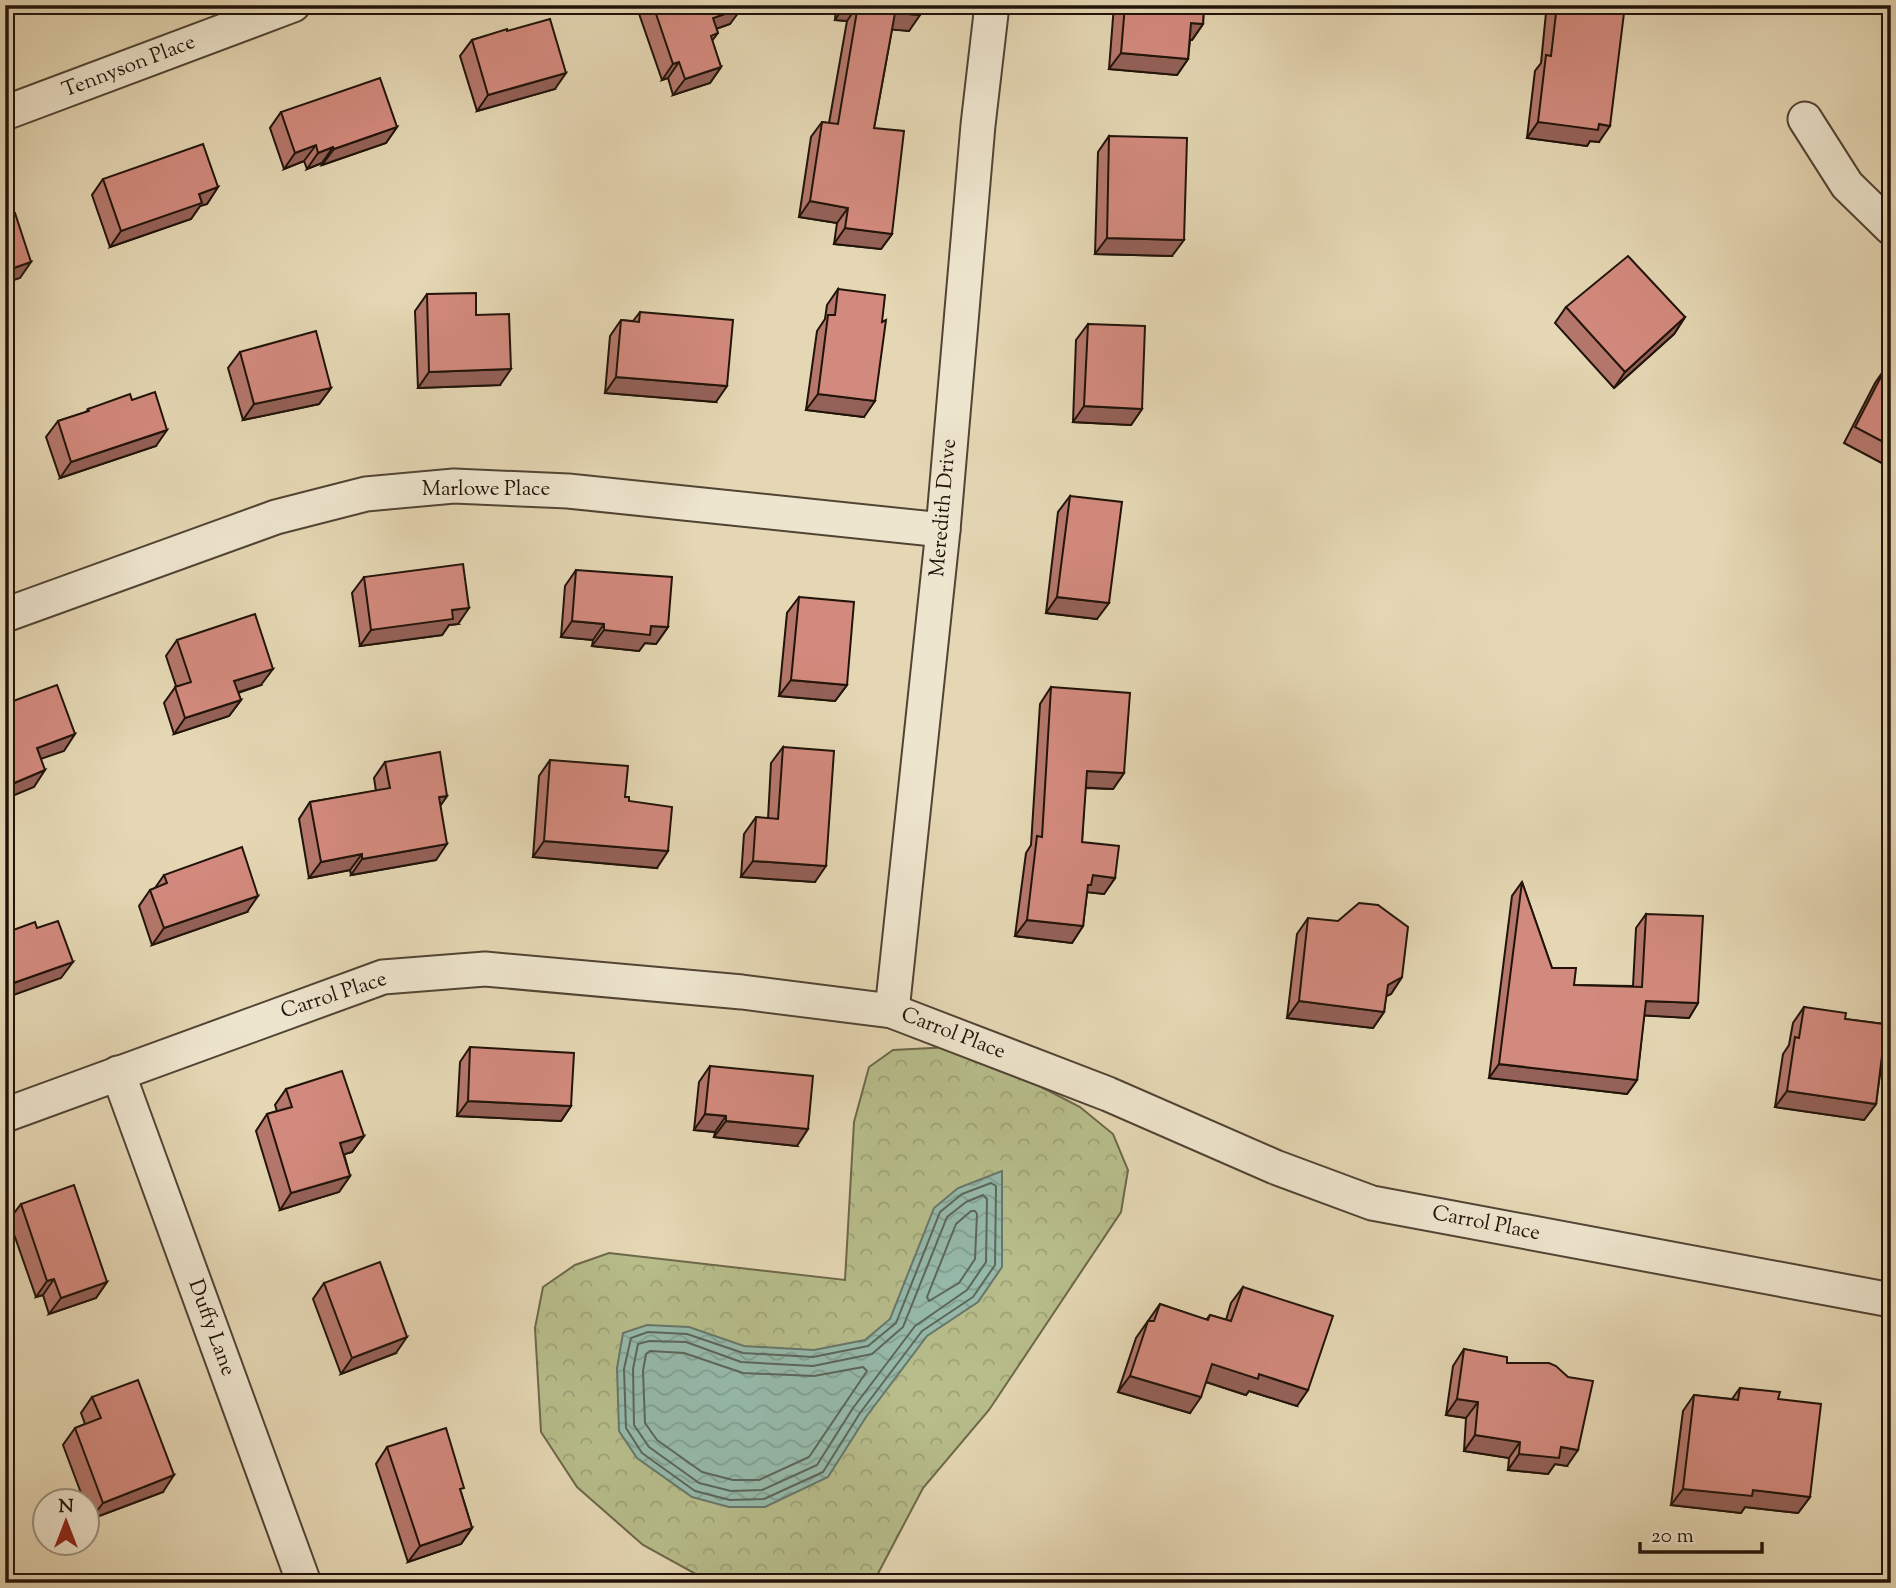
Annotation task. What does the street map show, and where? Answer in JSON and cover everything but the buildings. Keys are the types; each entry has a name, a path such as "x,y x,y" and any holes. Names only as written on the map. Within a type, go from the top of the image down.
{"street":[{"name":"Tennyson Place","path":"5,113 293,5"},
{"name":"Meredith Drive","path":"892,1011 943,530 978,125 992,5"},
{"path":"1805,119 1847,185 1891,228"},
{"name":"Marlowe Place","path":"5,615 276,517 366,494 441,487 569,491 943,530"},
{"name":"Carrol Place","path":"5,1115 383,977 485,969 742,992 892,1011 1108,1094 1275,1167 1372,1203 1891,1300"},
{"name":"Duffy Lane","path":"118,1073 304,1583"}],"green space":[{"path":"951,1047 1018,1075 1080,1107 1113,1134 1128,1170 1121,1212 989,1410 923,1488 873,1583 712,1583 643,1545 577,1487 541,1432 535,1328 543,1287 575,1265 609,1253 845,1280 854,1122 869,1067 893,1050"}],"water":[{"path":"1002,1171 1002,1267 978,1302 927,1336 866,1417 828,1477 765,1507 729,1507 692,1497 637,1458 619,1431 617,1368 623,1333 647,1325 689,1327 744,1346 814,1350 865,1340 890,1319 934,1208 958,1188"}]}
